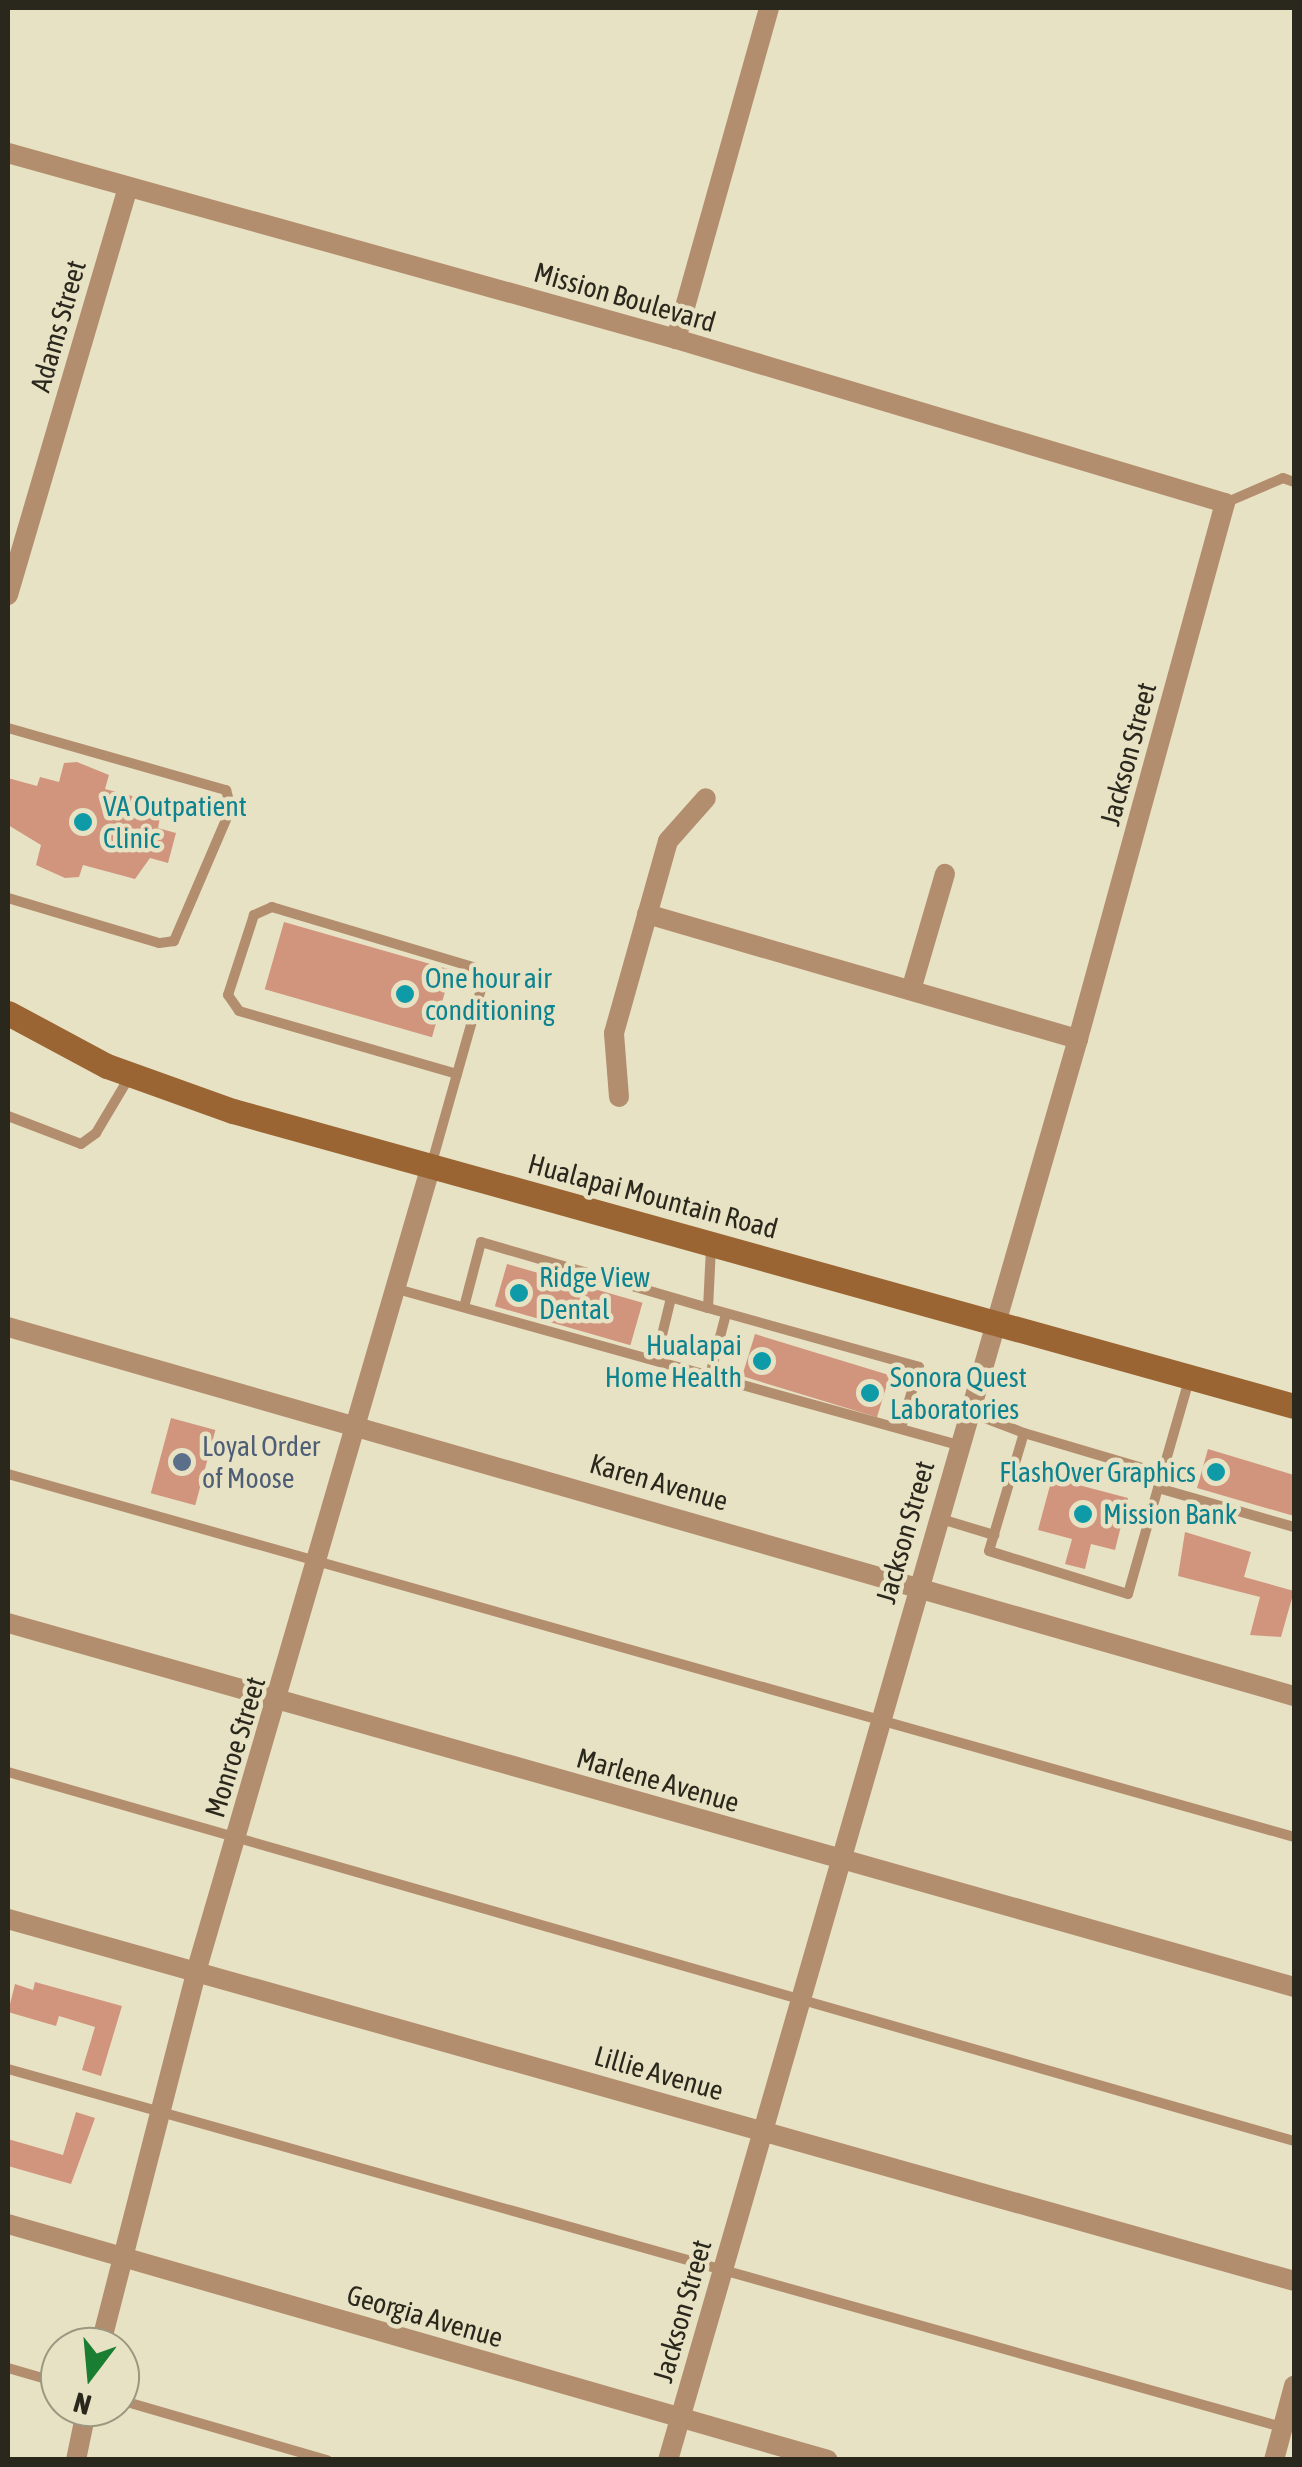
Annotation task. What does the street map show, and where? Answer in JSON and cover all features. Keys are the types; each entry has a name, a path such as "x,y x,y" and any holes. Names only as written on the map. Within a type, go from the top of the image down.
{"main road":[{"name":"Hualapai Mountain Road","path":"8,1013 130,1076 431,1166 1294,1406"}],"street":[{"path":"676,339 770,8"},
{"name":"Mission Boulevard","path":"8,153 676,339 1225,504"},
{"name":"Adams Street","path":"8,595 128,187"},
{"name":"Jackson Street","path":"668,2460 1078,1039 1225,504"},
{"path":"619,1097 614,1033 668,841 706,798"},
{"path":"911,990 945,874"},
{"path":"648,914 1078,1039"},
{"name":"Monroe Street","path":"105,2327 196,1972 360,1424 431,1166"},
{"name":"Karen Avenue","path":"8,1327 360,1424 1294,1696"},
{"name":"Marlene Avenue","path":"8,1623 1294,1988"},
{"name":"Lillie Avenue","path":"8,1918 1294,2281"},
{"name":"Georgia Avenue","path":"8,2224 828,2460"},
{"path":"1274,2460 1294,2386"},
{"path":"76,2460 83,2427"}],"lane":[{"path":"1225,504 1282,478 1294,482"},
{"path":"8,728 226,790 232,808 174,941 159,943 8,898"},
{"path":"431,1166 457,1074 483,982 473,967 272,907 254,914 228,995 239,1011 457,1074"},
{"path":"8,1116 81,1144 96,1134 130,1076"},
{"path":"464,1307 481,1242 919,1367 901,1428"},
{"path":"708,1308 711,1243"},
{"path":"397,1289 958,1445"},
{"path":"656,1360 671,1298"},
{"path":"710,1375 726,1314"},
{"path":"1024,1433 989,1551 1128,1594 1190,1376"},
{"path":"968,1412 1162,1474"},
{"path":"8,1474 1294,1837"},
{"path":"1158,1488 1294,1527"},
{"path":"938,1518 994,1535"},
{"path":"8,1772 1294,2140"},
{"path":"8,2068 721,2272 1283,2427"},
{"path":"8,2368 40,2377"},
{"path":"140,2406 327,2460"}],"building":[{"name":"VA Outpatient Clinic","path":"77,762 109,775 105,789 151,801 147,814 160,818 158,828 176,833 168,863 150,858 135,879 83,865 79,877 65,878 36,865 41,845 8,825 8,778 37,786 40,777 59,782 64,763"},
{"path":"284,922 451,970 432,1037 265,989"},
{"path":"507,1264 643,1303 630,1345 495,1306"},
{"path":"755,1334 890,1375 877,1417 742,1376"},
{"name":"Loyal Order of Moose","path":"171,1418 215,1430 195,1505 151,1493"},
{"path":"1208,1449 1294,1475 1294,1516 1197,1488"},
{"name":"Mission Bank","path":"1052,1478 1128,1498 1115,1550 1091,1544 1085,1569 1065,1564 1072,1539 1038,1530"},
{"path":"1185,1532 1251,1552 1244,1577 1294,1591 1281,1637 1250,1635 1260,1597 1178,1576"},
{"path":"35,1982 122,2006 101,2076 82,2070 95,2027 59,2016 56,2026 8,2012 15,1984 33,1990"},
{"path":"76,2112 95,2118 71,2184 8,2166 8,2139 63,2155"}],"place":[{"name":"VA Outpatient Clinic","path":"83,822"},
{"name":"One hour air conditioning","path":"405,994"},
{"name":"Ridge View Dental","path":"519,1293"},
{"name":"Hualapai Home Health","path":"762,1361"},
{"name":"Sonora Quest Laboratories","path":"870,1393"},
{"name":"Loyal Order of Moose","path":"182,1462"},
{"name":"FlashOver Graphics","path":"1216,1472"},
{"name":"Mission Bank","path":"1083,1514"}]}
